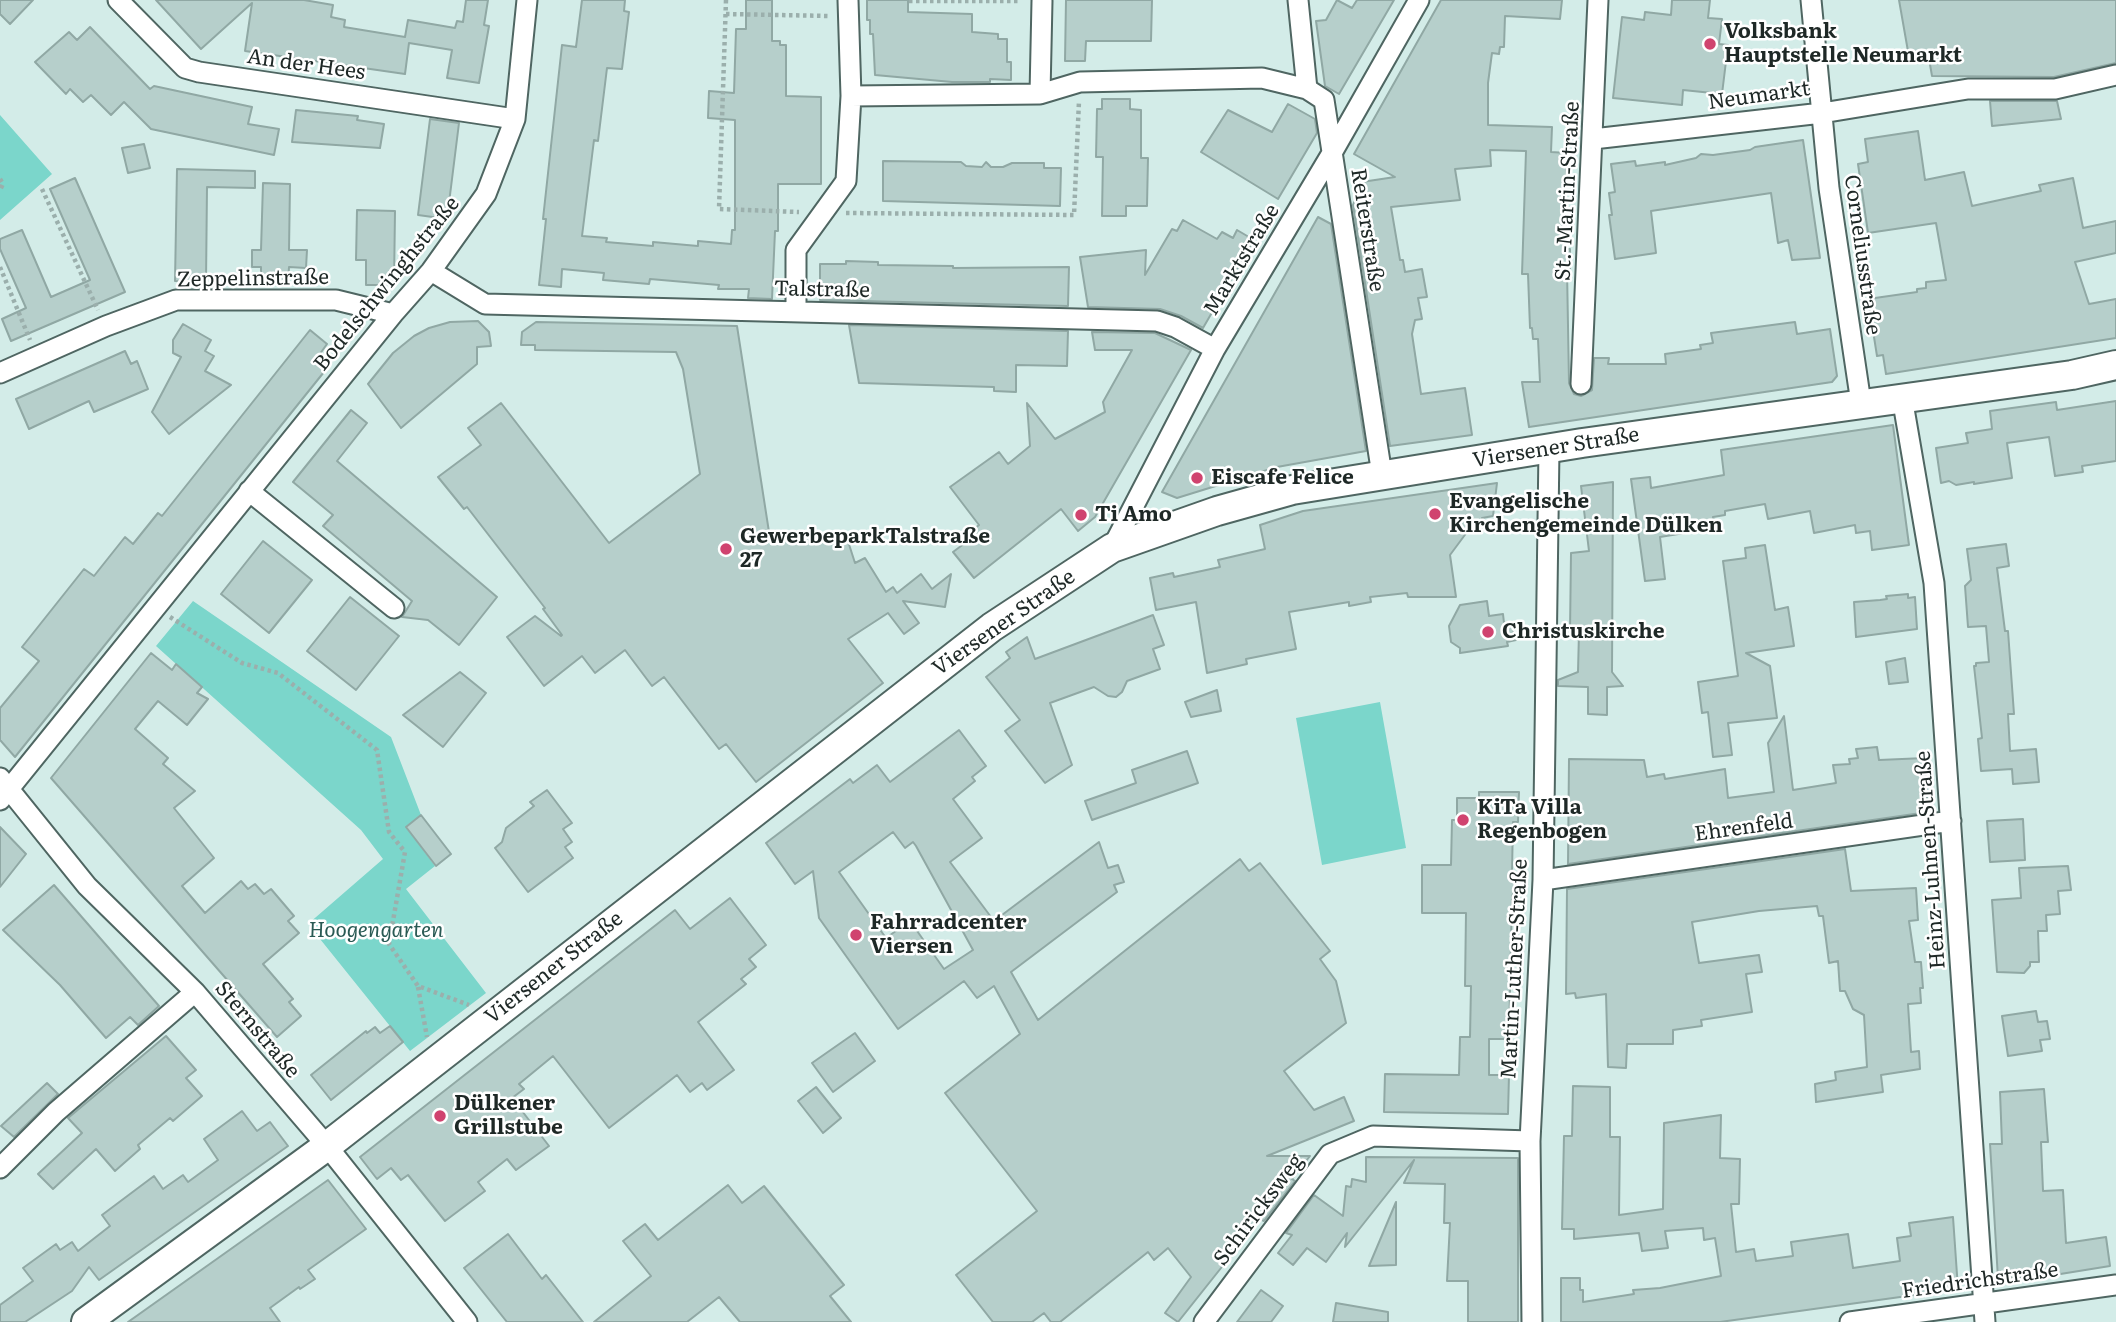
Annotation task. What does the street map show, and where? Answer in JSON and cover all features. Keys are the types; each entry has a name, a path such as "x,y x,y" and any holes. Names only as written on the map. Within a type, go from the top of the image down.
{"main road":[{"name":"Viersener Straße","path":"86,1322 327,1146 992,626 1112,548 1217,511 1292,490 1582,443 2072,374 2116,365"}],"street":[{"name":"An der Hees","path":"118,0 185,68 515,119"},
{"name":"Bodelschwinghstraße","path":"3,789 431,271 486,194 515,119 527,0"},
{"path":"851,96 1040,94 1080,82 1262,78 1307,89 1298,0"},
{"name":"Marktstraße","path":"1112,548 1215,349 1332,153 1419,0"},
{"name":"St.-Martin-Straße","path":"1581,384 1598,0"},
{"name":"Neumarkt","path":"1593,139 1822,113 1811,0"},
{"path":"1040,94 1042,1"},
{"path":"796,312 796,250 846,181 851,96 848,8"},
{"path":"1822,113 1968,89 2055,89 2116,75"},
{"name":"Reiterstraße","path":"1307,89 1324,100 1382,475"},
{"name":"Corneliusstraße","path":"1822,113 1829,188 1861,403"},
{"name":"Talstraße","path":"431,271 485,304 1157,321 1175,327 1215,349"},
{"name":"Zeppelinstraße","path":"0,373 106,326 176,300 337,300 393,314"},
{"name":"Heinz-Luhnen-Straße","path":"1902,397 1934,583 1984,1313"},
{"name":"Martin-Luther-Straße","path":"1532,1322 1530,1141 1543,880 1549,449"},
{"path":"249,491 394,608"},
{"name":"Sternstraße","path":"3,789 86,886 195,992 327,1146 467,1322"},
{"name":"Ehrenfeld","path":"1543,880 1951,821"},
{"path":"0,1168 56,1112 195,992"},
{"name":"Schiricksweg","path":"1205,1322 1329,1154 1373,1136 1530,1141"},
{"name":"Friedrichstraße","path":"1850,1322 1984,1313 2116,1285"}],"path":[{"path":"726,0 719,209 1074,215 1080,82"},
{"path":"909,1 1042,1"},
{"path":"726,14 848,8"},
{"path":"0,178 3,184 0,190"},
{"path":"42,189 106,326"},
{"path":"0,267 37,357"},
{"path":"155,607 242,663 278,673 377,750 389,832 405,852 389,944 418,986 426,1035 440,1057"},
{"path":"418,986 468,1004 489,1019"}],"green space":[{"path":"0,115 52,174 0,220"},
{"name":"Hoogengarten","path":"193,601 391,737 421,815 406,827 435,866 406,889 486,993 410,1051 308,924 383,859 361,830 156,646"},
{"path":"1380,702 1406,848 1322,865 1296,718"}],"building":[{"path":"0,0 33,0 10,24 0,14"},
{"path":"156,0 304,0 333,5 331,17 345,20 344,27 405,37 408,20 455,28 457,21 463,22 466,0 488,0 484,25 489,26 479,83 447,78 452,50 409,43 405,74 245,51 252,3 201,49"},
{"path":"582,0 625,0 624,11 629,12 622,69 607,68 598,141 594,140 582,236 607,238 606,242 698,246 698,241 731,244 732,230 735,230 735,120 708,118 709,91 734,93 736,29 746,29 746,0 772,0 772,41 780,41 780,45 786,45 786,96 821,97 821,184 778,184 778,231 775,231 772,299 748,298 749,289 718,289 719,285 650,279 649,284 603,280 604,273 562,269 561,287 539,285 546,219 543,219 562,45 576,47"},
{"path":"867,0 908,0 908,12 972,14 972,32 998,34 998,39 1007,39 1007,62 1011,62 1011,80 952,82 875,75 873,34 870,34 870,20 867,20"},
{"path":"1066,0 1152,0 1151,41 1086,41 1085,61 1065,61"},
{"path":"1337,0 1352,8 1357,0 1394,0 1339,94 1325,86 1316,21 1326,20"},
{"path":"1441,0 1562,0 1560,19 1505,16 1504,47 1500,47 1499,54 1492,53 1488,83 1488,125 1552,127 1551,152 1567,153 1564,249 1570,249 1570,269 1567,269 1569,383 1574,394 1581,396 1592,390 1594,358 1609,358 1608,364 1666,364 1665,354 1701,349 1700,345 1713,343 1711,333 1795,322 1797,334 1830,329 1837,376 1832,382 1529,427 1522,382 1540,382 1538,339 1533,339 1530,328 1528,274 1522,274 1526,151 1490,150 1491,166 1455,169 1460,200 1391,207 1400,260 1403,260 1405,272 1422,269 1427,297 1418,298 1422,319 1415,320 1412,334 1421,394 1465,388 1472,435 1390,446 1353,205 1357,196 1355,183 1395,177 1354,154"},
{"path":"1672,0 1710,0 1708,18 1722,19 1719,44 1728,45 1722,94 1683,90 1682,105 1613,98 1622,17 1644,20 1645,12 1671,15"},
{"path":"1899,0 2116,0 2116,63 2054,77 1932,76 1928,53 1909,57"},
{"path":"90,27 150,89 154,86 252,107 248,124 279,129 274,155 151,129 124,102 111,115 91,95 83,102 70,89 66,94 35,62 69,32 77,40"},
{"path":"1102,99 1130,99 1130,109 1141,110 1141,158 1148,158 1147,206 1126,206 1126,216 1102,216 1103,157 1096,157 1097,109 1102,109"},
{"path":"1990,101 2057,101 2061,119 1992,126"},
{"path":"1288,104 1315,119 1317,133 1278,199 1201,152 1228,110 1272,132"},
{"path":"296,110 358,116 357,120 384,124 380,148 292,142"},
{"path":"430,119 459,123 447,219 418,215"},
{"path":"1918,131 1925,180 1964,172 1972,206 2041,191 2039,185 2073,178 2083,228 2116,221 2116,253 2075,262 2089,304 2116,299 2116,338 1886,374 1883,355 1877,356 1868,299 1917,292 1917,289 1926,288 1926,282 1946,280 1936,223 1868,233 1858,164 1868,162 1865,139"},
{"path":"1803,140 1820,258 1792,260 1788,240 1778,243 1771,193 1651,211 1656,253 1615,259 1609,215 1612,215 1609,193 1615,192 1611,164 1635,161 1636,166 1665,162 1665,165 1696,158 1701,154 1750,150"},
{"path":"144,144 150,168 128,173 122,148"},
{"path":"883,161 961,162 966,166 982,167 986,162 991,167 1003,167 1012,163 1044,163 1044,168 1061,168 1060,206 883,201"},
{"path":"177,169 255,171 255,188 207,187 206,282 175,281"},
{"path":"75,178 125,292 11,341 2,319 26,308 0,249 0,239 22,230 51,297 90,280 50,189"},
{"path":"263,183 290,184 289,250 307,250 306,268 289,267 288,283 261,283 261,267 252,267 252,250 261,250"},
{"path":"357,210 395,211 394,285 366,285 366,260 356,260"},
{"path":"1318,217 1331,224 1366,451 1277,467 1177,498 1162,492"},
{"path":"1183,220 1217,239 1222,232 1233,238 1237,230 1254,240 1203,328 1160,309 1088,307 1080,257 1146,250 1145,275 1172,229 1177,231"},
{"path":"846,261 953,268 1069,267 1068,306 820,300 820,264 846,264"},
{"path":"478,321 489,332 491,346 477,347 477,364 401,428 368,384 393,353 414,336 450,322"},
{"path":"536,322 737,326 769,532 846,535 855,563 865,558 886,592 893,587 897,593 921,574 932,589 951,574 945,607 903,601 919,623 904,634 888,613 848,639 883,683 756,782 726,744 719,749 664,677 652,686 625,650 595,673 582,656 544,686 507,637 535,616 562,635 543,609 545,608 467,507 464,509 438,477 481,445 468,428 501,403 609,543 700,474 683,369 676,352 535,350 535,345 521,345 522,332"},
{"path":"183,324 211,340 205,351 214,356 205,371 231,385 169,434 152,412 181,357 173,353 173,340"},
{"path":"849,325 1068,331 1067,366 1016,365 1016,392 994,391 994,387 859,383"},
{"path":"310,330 327,344 317,358 328,367 15,757 0,740 0,708 39,661 22,647 84,569 94,576 125,537 133,544 158,513 162,516"},
{"path":"1092,332 1155,333 1191,350 1095,517 1078,531 1061,509 974,578 953,552 969,540 966,536 979,525 950,487 999,452 1008,464 1030,446 1027,403 1055,439 1105,412 1103,402 1132,350 1095,350"},
{"path":"125,351 131,364 137,361 148,389 94,412 89,401 29,429 16,399"},
{"path":"2116,401 2116,461 2082,466 2083,472 2055,476 2049,437 2007,443 2012,478 1974,484 1956,485 1949,481 1941,483 1936,448 1968,443 1966,433 1992,429 1990,411 2056,402 2057,410"},
{"path":"351,410 367,423 337,461 497,597 459,645 428,620 402,617 412,601 323,526 333,515 293,482"},
{"path":"1893,425 1909,545 1872,550 1870,531 1856,533 1855,525 1814,533 1810,511 1768,519 1765,504 1725,511 1725,515 1713,517 1714,522 1696,525 1697,531 1660,537 1665,579 1645,581 1631,479 1650,477 1651,488 1724,475 1721,450"},
{"path":"1613,482 1612,672 1623,686 1607,687 1607,715 1588,714 1588,687 1558,686 1558,680 1578,672 1579,632 1570,632 1571,553 1589,551 1581,486"},
{"path":"1497,483 1493,516 1482,518 1483,523 1473,524 1450,555 1456,597 1408,597 1407,593 1370,597 1371,602 1349,606 1349,602 1289,612 1296,649 1246,659 1247,664 1207,673 1196,602 1156,610 1150,578 1173,573 1174,577 1220,567 1218,560 1265,549 1260,525 1303,511"},
{"path":"263,541 312,580 269,633 221,594"},
{"path":"2006,544 2009,566 1997,568 2005,631 2008,631 2014,714 2008,714 2010,751 2036,749 2039,782 2013,784 2012,769 1981,771 1978,739 1982,738 1974,666 1976,663 1989,662 1986,626 1968,627 1965,586 1971,580 1967,549"},
{"path":"1765,545 1775,610 1788,607 1794,646 1746,653 1770,666 1777,718 1728,723 1732,755 1713,757 1708,712 1702,713 1698,682 1738,676 1723,561 1746,558 1745,548"},
{"path":"1908,594 1908,598 1915,597 1917,629 1856,637 1854,602"},
{"path":"350,597 399,636 356,690 307,651"},
{"path":"1487,601 1489,616 1503,614 1504,623 1511,622 1516,640 1507,642 1508,646 1460,653 1460,648 1451,642 1449,626 1460,605"},
{"path":"1153,615 1164,645 1153,649 1160,669 1127,681 1122,692 1116,697 1108,696 1094,687 1050,703 1072,765 1045,783 1005,731 1020,720 986,677 1010,658 1006,652 1027,637 1035,659"},
{"path":"151,653 172,670 176,664 202,687 197,693 208,699 187,725 158,701 135,729 168,758 163,764 195,791 174,808 214,858 182,886 205,913 241,881 248,889 255,884 264,894 271,889 294,916 288,921 299,933 263,964 293,999 289,1002 301,1016 277,1037 51,778"},
{"path":"1905,658 1908,682 1889,684 1886,662"},
{"path":"460,672 486,693 443,747 403,715"},
{"path":"1217,690 1221,711 1191,717 1185,702"},
{"path":"1784,716 1793,790 1836,783 1833,765 1850,764 1849,759 1858,758 1856,749 1877,747 1879,760 1925,758 1928,812 1568,864 1569,759 1644,760 1647,777 1664,774 1665,779 1725,769 1728,798 1774,792 1768,743"},
{"path":"959,730 986,766 972,777 975,781 953,799 982,838 950,862 994,921 1099,842 1108,868 1118,865 1124,882 1114,885 1117,892 1011,972 1038,1020 1240,859 1249,871 1260,863 1330,951 1320,959 1336,981 1346,1023 1284,1071 1314,1110 1344,1097 1354,1121 1267,1156 1310,1156 1292,1179 1295,1181 1264,1221 1260,1219 1178,1322 1165,1313 1191,1277 1168,1248 1154,1260 1148,1252 1060,1322 1051,1322 1044,1313 1032,1322 993,1322 956,1275 1037,1211 945,1093 1020,1034 994,986 977,998 964,981 898,1029 819,918 813,871 795,884 766,843 850,779 853,783 877,765 890,782","holes":["893,832 905,848 913,842 916,846 973,950 944,969 910,921 886,938 839,872"]},
{"path":"1187,751 1198,783 1092,820 1085,801 1136,783 1132,770"},
{"path":"547,790 572,823 563,829 572,842 565,847 573,858 528,892 495,848 502,842 506,828 534,806 530,802"},
{"path":"1479,792 1519,792 1518,822 1513,822 1512,872 1519,874 1512,897 1509,1039 1489,1039 1489,1075 1509,1075 1508,1114 1384,1112 1385,1074 1459,1075 1460,1037 1470,1037 1471,986 1465,986 1466,913 1422,913 1422,865 1451,865 1452,820 1457,820 1457,798 1479,798"},
{"path":"421,815 451,854 436,866 406,827"},
{"path":"2023,819 2025,860 1990,862 1987,821"},
{"path":"0,827 26,854 0,887"},
{"path":"1845,849 1851,891 1916,888 1918,920 1909,921 1915,962 1921,962 1923,988 1920,988 1921,1003 1908,1004 1911,1052 1919,1051 1920,1069 1881,1075 1883,1092 1816,1102 1815,1084 1836,1080 1835,1072 1867,1067 1864,1015 1853,1009 1845,991 1840,991 1838,961 1829,963 1823,916 1819,916 1817,906 1759,911 1692,922 1699,963 1759,955 1762,972 1746,974 1752,1012 1701,1020 1702,1026 1673,1030 1673,1044 1627,1044 1626,1068 1608,1067 1606,994 1576,998 1575,993 1566,994 1567,889"},
{"path":"2068,866 2071,890 2058,891 2060,914 2046,915 2047,931 2038,931 2039,962 2030,962 2024,973 1997,972 1992,900 2021,898 2019,868"},
{"path":"54,885 159,1006 138,1025 130,1017 106,1038 60,985 3,930"},
{"path":"730,898 766,945 749,959 756,967 741,979 746,984 698,1022 734,1070 707,1090 702,1083 690,1092 677,1075 609,1128 553,1056 519,1084 524,1089 512,1098 549,1146 516,1170 507,1159 478,1182 485,1191 445,1221 408,1175 401,1180 391,1168 377,1179 360,1157 675,910 690,929"},
{"path":"2036,1011 2038,1022 2047,1021 2050,1039 2040,1040 2042,1051 2008,1056 2002,1016"},
{"path":"390,1026 403,1042 331,1100 311,1075 366,1031 367,1033 375,1027 380,1033"},
{"path":"855,1033 875,1061 833,1092 812,1063"},
{"path":"166,1036 196,1070 186,1078 202,1096 173,1121 170,1118 138,1145 140,1149 115,1171 96,1149 53,1189 38,1174 82,1133 68,1118"},
{"path":"47,1083 58,1094 14,1137 1,1126"},
{"path":"1573,1086 1610,1087 1610,1137 1620,1137 1619,1215 1663,1209 1664,1123 1721,1115 1720,1158 1740,1159 1739,1204 1731,1204 1736,1252 1754,1249 1756,1261 1793,1256 1791,1242 1848,1234 1853,1268 1900,1261 1897,1238 1911,1236 1909,1223 1953,1217 1958,1289 1720,1322 1561,1322 1561,1278 1580,1278 1583,1302 1634,1294 1633,1290 1660,1288 1721,1276 1715,1238 1704,1240 1703,1228 1665,1231 1668,1248 1642,1251 1639,1233 1574,1239 1574,1229 1562,1229 1564,1136 1572,1136"},
{"path":"816,1087 841,1118 823,1133 798,1101"},
{"path":"2044,1089 2048,1142 2041,1142 2043,1191 2063,1190 2066,1243 2106,1237 2110,1266 2048,1276 1998,1279 1990,1144 2002,1144 2000,1092"},
{"path":"242,1111 257,1131 270,1122 288,1146 99,1280 89,1267 72,1291 25,1322 0,1322 0,1305 33,1281 23,1268 56,1244 60,1250 72,1242 78,1251 110,1226 102,1215 154,1176 163,1189 183,1175 188,1182 218,1160 204,1139"},
{"path":"1366,1157 1518,1158 1518,1322 1468,1322 1468,1281 1447,1281 1450,1223 1444,1223 1445,1184 1404,1183 1414,1160 1345,1247 1347,1233 1326,1262 1307,1248 1293,1265 1278,1253 1292,1235 1286,1233 1314,1195 1343,1216 1346,1186 1351,1187 1352,1179 1366,1182"},
{"path":"328,1180 366,1229 308,1270 315,1279 270,1308 280,1322 128,1322"},
{"path":"728,1185 742,1203 764,1186 844,1285 830,1296 851,1322 740,1322 719,1297 687,1322 594,1322 651,1276 623,1241 645,1224 658,1240"},
{"path":"1396,1202 1396,1265 1369,1266"},
{"path":"508,1234 542,1279 546,1275 583,1322 507,1322 464,1268"},
{"path":"1261,1290 1283,1306 1271,1322 1237,1322"},
{"path":"1336,1303 1388,1312 1388,1322 1333,1322"}],"place":[{"name":"Volksbank Hauptstelle Neumarkt","path":"1710,44"},
{"name":"Eiscafe Felice","path":"1197,478"},
{"name":"Evangelische Kirchengemeinde Dülken","path":"1435,514"},
{"name":"Ti Amo","path":"1081,515"},
{"name":"GewerbeparkTalstraße 27","path":"726,549"},
{"name":"Christuskirche","path":"1488,632"},
{"name":"KiTa Villa Regenbogen","path":"1463,820"},
{"name":"Fahrradcenter Viersen","path":"856,935"},
{"name":"Dülkener Grillstube","path":"440,1116"}]}
